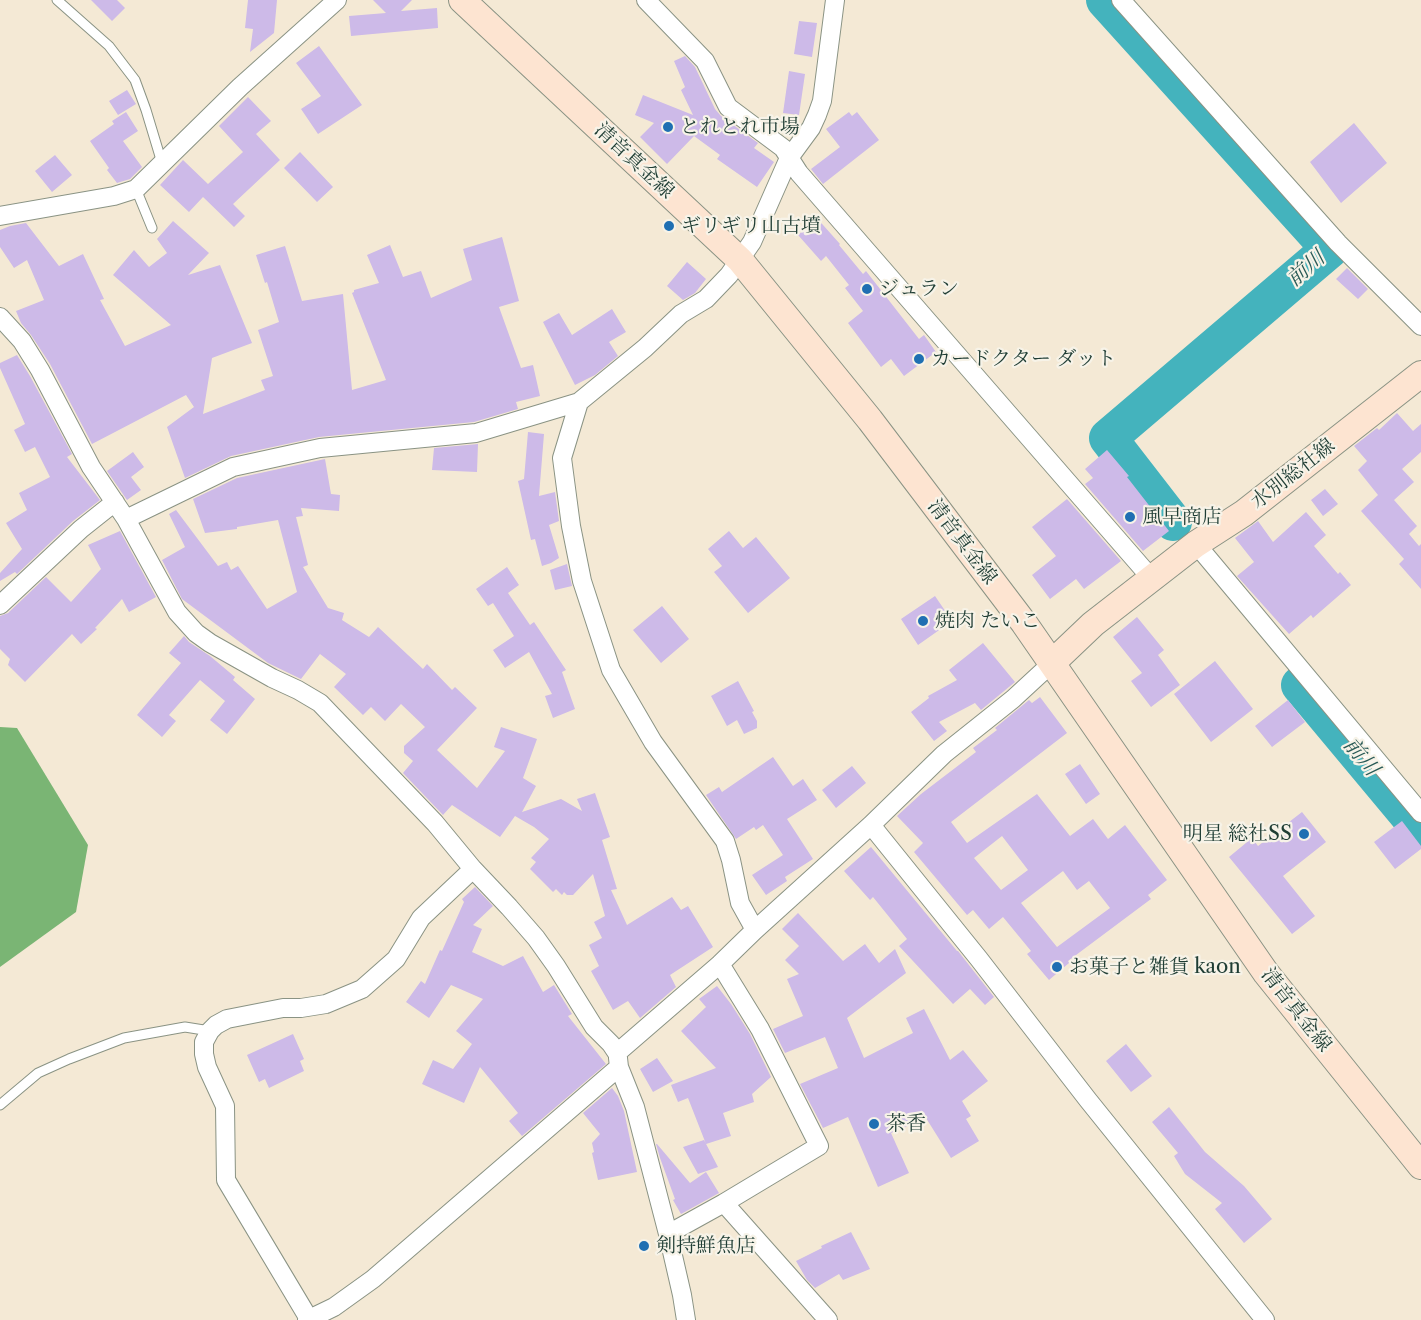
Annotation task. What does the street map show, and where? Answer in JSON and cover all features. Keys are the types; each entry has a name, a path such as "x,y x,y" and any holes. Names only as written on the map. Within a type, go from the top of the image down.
{"main road":[{"name":"清音真金線","path":"462,0 740,261 870,420 1024,623 1266,973 1421,1166"},
{"name":"水別総社線","path":"1052,663 1093,624 1196,544 1244,513 1421,374"}],"street":[{"path":"0,216 114,196 136,189 240,87 338,0"},
{"path":"646,0 705,61 728,107 783,148 799,173 1152,579"},
{"path":"126,519 233,467 320,448 476,433 579,402 645,348 681,314 706,299 740,261 752,242 789,158 811,128 822,100 835,0"},
{"path":"1120,0 1338,243 1421,326"},
{"path":"0,317 22,341 40,370 91,467 126,519 177,612 196,633 210,643 320,703 435,823 473,869 536,938 594,1027 611,1044 635,1107 668,1234 686,1320"},
{"path":"579,402 562,458 582,581 610,670 652,742 725,841 740,903 755,930"},
{"path":"0,605 81,529 115,502"},
{"path":"1196,544 1421,813"},
{"path":"473,869 421,918 396,959 362,989 326,1004 283,1008 227,1019 210,1031 204,1042 207,1067 225,1106 226,1180 308,1320 334,1307 373,1279 618,1060 755,930 871,825 944,754 1013,699 1052,663"},
{"path":"871,825 1265,1320"},
{"path":"668,1234 819,1146 760,1029 720,964"},
{"path":"724,1203 828,1320"}],"lane":[{"path":"57,0 109,46 135,80 162,163"},
{"path":"136,189 152,228"},
{"path":"0,1105 38,1073 124,1038 185,1027 210,1031"}],"green space":[{"path":"0,727 17,728 88,845 76,912 0,967"}],"building":[{"path":"91,0 117,0 125,8 112,21"},
{"path":"248,0 277,0 274,33 250,52 253,29 245,28"},
{"path":"373,0 412,0 401,11 437,8 438,28 351,36 349,16 386,13"},
{"path":"799,21 817,23 812,57 794,54"},
{"path":"319,46 362,105 318,134 301,109 321,96 296,63"},
{"path":"685,56 695,67 715,109 758,143 754,148 774,162 757,187 717,159 720,155 694,136 667,164 640,137 654,123 635,115 643,95 693,115 681,90 685,87 674,61"},
{"path":"789,71 805,74 799,115 783,113"},
{"path":"127,90 136,104 118,115 109,101"},
{"path":"248,97 271,121 256,134 280,160 233,204 245,216 234,227 203,197 189,212 160,185 183,160 208,184 243,152 219,126"},
{"path":"126,112 138,131 123,141 142,167 130,179 117,183 90,141 114,124 112,121"},
{"path":"849,112 852,116 857,112 879,140 823,184 811,169 840,147 826,129"},
{"path":"1354,123 1387,163 1341,203 1310,162"},
{"path":"300,152 333,187 317,202 284,168"},
{"path":"55,155 72,175 52,192 35,171"},
{"path":"815,216 863,274 866,271 919,339 924,335 936,352 904,376 891,359 881,367 848,323 863,311 845,288 849,285 826,256 821,261 798,235"},
{"path":"173,221 209,253 188,275 220,265 252,343 212,358 203,414 265,390 261,380 273,376 258,330 279,322 256,255 285,246 302,301 343,294 352,390 386,380 352,293 354,290 379,283 367,255 390,245 403,277 421,271 431,298 472,280 463,249 502,237 519,301 499,307 521,368 533,365 540,396 516,402 518,409 474,422 319,437 231,456 185,478 167,427 194,407 186,395 92,444 50,364 21,323 16,311 44,300 27,260 14,268 0,247 0,230 26,223 59,266 83,254 104,299 100,300 125,346 171,325 113,275 134,250 149,267 167,253 157,239"},
{"path":"687,262 706,279 695,293 683,300 667,286"},
{"path":"1347,268 1368,289 1358,299 1336,279"},
{"path":"612,309 626,332 609,342 618,356 595,375 575,385 543,322 559,313 572,335"},
{"path":"17,355 72,454 67,457 100,500 73,521 17,574 15,572 0,581 0,573 22,549 6,523 27,510 19,493 50,477 35,447 25,452 14,430 25,424 0,368 0,363"},
{"path":"1397,413 1413,431 1421,424 1421,452 1402,469 1414,482 1394,500 1417,526 1409,534 1419,546 1421,544 1421,589 1399,564 1404,559 1361,511 1378,495 1358,470 1367,461 1354,446 1377,428 1379,430"},
{"path":"528,432 544,434 539,496 555,492 559,521 549,525 559,558 542,566 535,539 531,540 518,481 524,479"},
{"path":"478,444 477,472 432,470 434,448"},
{"path":"1107,450 1169,531 1143,551 1085,484 1093,478 1085,469"},
{"path":"133,452 144,467 131,477 141,490 127,500 107,471"},
{"path":"325,459 331,494 340,495 339,511 301,508 303,516 296,517 308,565 303,567 328,608 344,613 342,620 369,637 378,627 423,669 427,664 452,690 455,687 477,708 437,750 477,788 505,751 494,747 501,727 537,739 523,778 536,786 522,812 561,799 582,811 577,799 595,793 610,837 602,840 617,889 611,890 627,925 672,897 681,910 688,906 713,947 670,975 676,987 640,1018 628,1001 613,1010 591,971 599,966 589,945 602,938 594,922 605,916 593,874 573,895 567,895 564,892 562,895 556,889 553,892 530,869 536,862 531,858 549,839 534,827 515,816 500,837 452,805 443,815 403,773 413,761 404,753 404,746 425,727 401,704 385,721 371,707 363,715 334,687 346,674 320,654 301,679 268,663 182,599 162,560 185,547 169,514 176,510 218,566 227,562 231,570 238,566 267,609 297,592 278,520 205,533 193,499 237,478"},
{"path":"1325,489 1338,504 1323,516 1311,500"},
{"path":"1067,499 1121,561 1084,589 1076,579 1050,599 1032,575 1056,556 1032,527"},
{"path":"1306,512 1326,535 1314,546 1338,574 1340,572 1351,585 1313,618 1311,615 1289,634 1237,576 1254,562 1235,538 1258,521 1273,542"},
{"path":"120,531 156,597 129,612 122,599 81,644 72,634 25,682 8,665 10,659 0,649 0,616 8,613 46,577 71,602 101,569 88,545"},
{"path":"729,531 743,548 756,537 790,578 748,613 714,572 722,566 708,549"},
{"path":"567,564 572,586 555,590 550,570"},
{"path":"507,567 519,585 508,593 530,625 534,622 566,670 562,672 575,709 553,718 545,696 552,694 529,652 505,668 493,650 514,636 493,603 488,606 476,589"},
{"path":"935,596 952,621 918,645 901,619"},
{"path":"662,606 689,639 661,663 633,630"},
{"path":"1137,617 1164,650 1158,655 1180,685 1151,707 1131,681 1142,673 1113,637"},
{"path":"184,636 235,677 233,680 255,699 227,734 210,720 225,701 200,680 169,715 176,721 162,737 137,715 181,663 169,653"},
{"path":"983,643 1015,682 981,710 975,703 939,722 947,731 934,741 911,712 929,698 928,696 957,680 949,670"},
{"path":"1215,661 1253,709 1211,742 1174,694"},
{"path":"738,681 757,721 757,728 744,734 737,720 727,726 711,696"},
{"path":"1040,697 1067,733 951,822 967,843 1037,794 1070,836 1093,819 1108,839 1125,825 1167,880 1148,895 1151,899 1068,961 1069,963 1049,980 1027,954 1031,951 1003,917 989,929 973,910 967,915 914,852 923,843 897,816 921,794 976,752 973,748 997,730 995,728 1029,700 1032,703","holes":["1002,836 1028,870 1001,890 974,858","1063,871 1077,890 1089,881 1110,908 1057,947 1021,903"]},
{"path":"1288,700 1305,722 1272,747 1255,726"},
{"path":"773,757 793,786 803,779 817,800 787,819 813,859 785,877 787,881 766,895 752,875 783,855 763,825 756,830 754,827 736,839 706,795 719,787 722,792"},
{"path":"1080,764 1100,794 1086,804 1065,774"},
{"path":"852,766 866,783 836,808 822,790"},
{"path":"1302,812 1326,842 1283,876 1315,916 1292,934 1229,857 1252,838 1258,846"},
{"path":"1402,821 1421,849 1395,869 1374,842"},
{"path":"871,847 994,997 985,1005 970,989 953,1004 899,946 907,939 873,897 870,900 844,871"},
{"path":"475,887 493,906 473,925 482,929 472,952 503,966 523,956 543,992 554,985 572,1014 568,1016 606,1064 522,1136 509,1121 518,1113 480,1067 464,1103 422,1084 433,1060 453,1069 472,1044 456,1031 483,999 451,985 429,1018 406,1002 421,981 425,984 464,902 462,899"},
{"path":"798,913 843,961 865,944 879,963 895,949 906,973 847,1018 864,1058 913,1033 906,1018 924,1009 950,1060 963,1050 988,1081 962,1101 971,1116 966,1119 979,1141 951,1158 926,1118 891,1133 909,1173 878,1187 848,1117 823,1128 800,1084 838,1068 825,1037 785,1053 773,1029 803,1016 787,979 799,974 785,960 799,946 782,929"},
{"path":"717,986 750,1034 771,1077 752,1094 754,1102 723,1113 731,1136 706,1144 688,1098 678,1102 671,1085 716,1068 681,1031 706,1007 699,999"},
{"path":"293,1034 304,1059 300,1061 304,1071 269,1088 265,1079 259,1082 247,1055"},
{"path":"1126,1044 1152,1076 1131,1092 1106,1061"},
{"path":"657,1058 673,1081 653,1092 640,1069"},
{"path":"612,1088 624,1111 637,1172 598,1180 592,1143 600,1134 583,1113"},
{"path":"1169,1107 1205,1152 1244,1186 1272,1219 1244,1243 1215,1209 1222,1203 1185,1174 1174,1156 1178,1153 1152,1122"},
{"path":"704,1140 718,1167 698,1174 683,1147"},
{"path":"656,1144 690,1183 706,1172 719,1193 681,1214 673,1200 675,1199"},
{"path":"851,1232 870,1269 843,1280 839,1274 815,1288 807,1280 796,1261"}],"waterway":[{"name":"前川","path":"1105,0 1330,249 1108,438 1173,522"},
{"name":"前川","path":"1300,685 1421,830"}],"place":[{"name":"とれとれ市場","path":"668,127"},
{"name":"ギリギリ山古墳","path":"669,226"},
{"name":"ジュラン","path":"867,289"},
{"name":"カードクター ダット","path":"919,359"},
{"name":"風早商店","path":"1130,517"},
{"name":"焼肉 たいこ","path":"923,621"},
{"name":"明星 総社SS","path":"1304,834"},
{"name":"お菓子と雑貨 kaon","path":"1057,967"},
{"name":"茶香","path":"874,1124"},
{"name":"剣持鮮魚店","path":"644,1246"}]}
